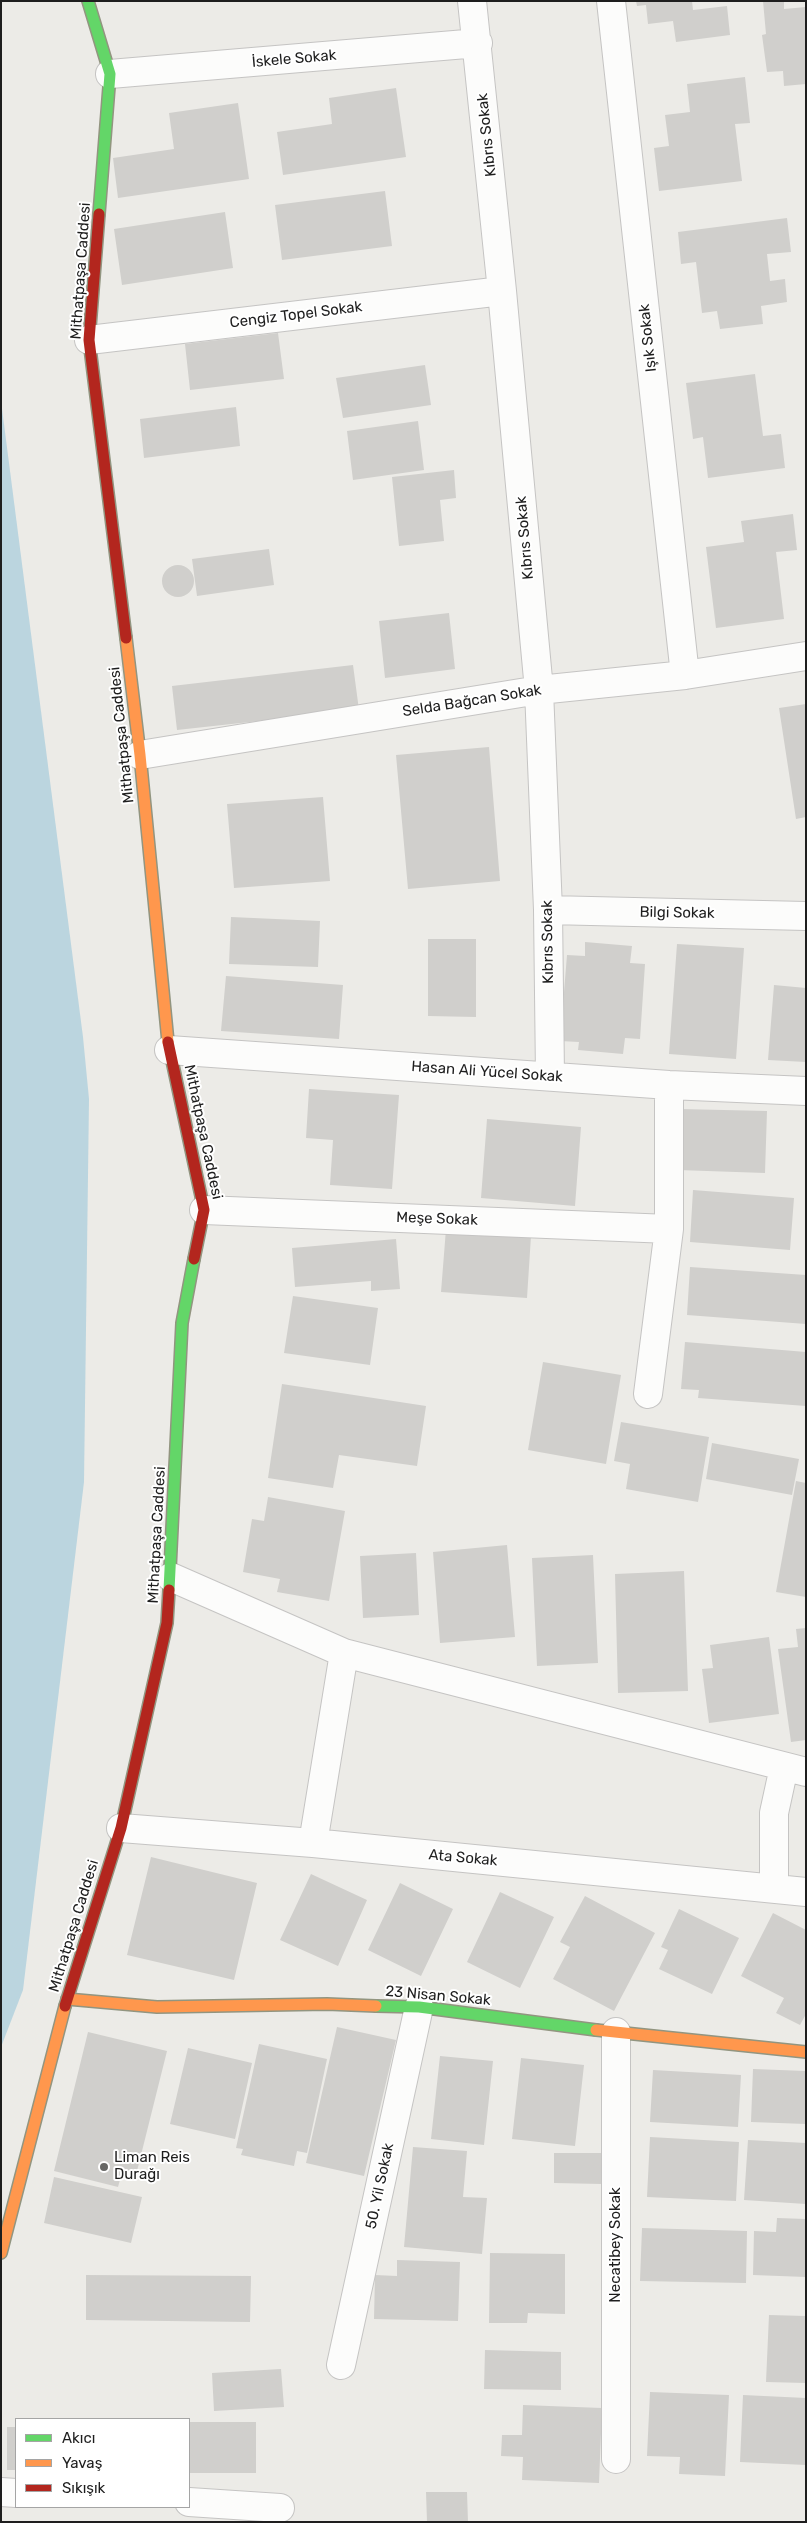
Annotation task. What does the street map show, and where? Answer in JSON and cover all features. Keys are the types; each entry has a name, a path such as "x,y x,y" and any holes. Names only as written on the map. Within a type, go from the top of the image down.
{"main road":[{"name":"Mithatpaşa Caddesi","path":"1,2253 67,1999 121,1828 167,1623 171,1577 182,1323 204,1210 169,1050 140,755 90,340 110,74 88,1"},
{"name":"23 Nisan Sokak","path":"67,1999 157,2007 327,2004 419,2007 616,2032 806,2052"}],"street":[{"name":"Kıbrıs Sokak","path":"472,1 478,43 539,690 548,910 550,1076"},
{"name":"Işık Sokak","path":"611,1 685,675"},
{"name":"İskele Sokak","path":"110,74 478,43"},
{"name":"Cengiz Topel Sokak","path":"90,340 502,290"},
{"name":"Selda Bağcan Sokak","path":"140,755 539,690 685,675 806,656"},
{"name":"Bilgi Sokak","path":"548,910 806,916"},
{"name":"Hasan Ali Yücel Sokak","path":"169,1050 669,1085 806,1091"},
{"path":"648,1394 669,1229 669,1085"},
{"name":"Meşe Sokak","path":"204,1210 669,1229"},
{"path":"171,1577 344,1653 795,1769 774,1813 774,1888"},
{"path":"314,1844 344,1653"},
{"name":"Ata Sokak","path":"121,1828 314,1844 806,1892"},
{"name":"50. Yil Sokak","path":"341,2365 419,2007"},
{"name":"Necatibey Sokak","path":"616,2032 616,2459"},
{"path":"1,2492 15,2492"},
{"path":"190,2502 280,2508"}],"water":[{"path":"1,401 83,1037 89,1099 84,1482 23,1990 1,2047"}],"building":[{"path":"636,1 692,1 693,10 727,6 730,35 676,42 673,21 648,24 646,5 637,6"},
{"path":"763,1 784,1 784,9 806,7 806,84 784,86 783,71 767,72 762,35 766,34"},
{"path":"745,77 750,123 735,124 742,181 659,191 654,148 669,146 665,115 690,112 687,84"},
{"path":"396,88 406,157 283,175 277,132 332,124 329,98"},
{"path":"238,103 249,179 118,198 113,158 174,149 169,113"},
{"path":"385,191 392,246 282,260 275,205"},
{"path":"225,212 233,268 122,285 114,229"},
{"path":"787,218 791,252 767,254 770,281 785,279 787,302 761,306 763,324 720,329 717,311 702,313 696,262 681,264 678,232"},
{"path":"278,333 284,379 190,390 185,344"},
{"path":"425,365 431,405 343,418 336,378"},
{"path":"755,374 763,436 781,434 785,468 708,478 703,437 693,439 686,383"},
{"path":"236,407 240,446 144,458 140,419"},
{"path":"418,421 424,470 353,480 347,431"},
{"path":"454,470 456,498 440,500 444,541 399,546 392,477"},
{"path":"793,514 797,550 776,552 784,619 716,628 706,547 744,542 741,521"},
{"path":"269,549 274,585 197,596 192,559"},
{"path":"178,565 189,570 194,581 189,592 178,597 167,592 162,581 167,570"},
{"path":"449,613 455,669 385,678 379,621"},
{"path":"353,665 359,710 177,730 172,686"},
{"path":"806,704 806,817 796,819 779,708"},
{"path":"489,747 500,881 408,889 396,755"},
{"path":"323,797 330,881 234,888 227,804"},
{"path":"231,917 320,921 318,967 229,964"},
{"path":"428,939 476,939 476,1017 428,1016"},
{"path":"585,942 632,946 630,963 645,964 640,1039 625,1038 623,1054 578,1050 579,1042 560,1041 567,955 585,956"},
{"path":"677,944 744,948 736,1059 669,1054"},
{"path":"226,976 343,985 339,1039 221,1031"},
{"path":"774,985 806,988 806,1062 768,1060"},
{"path":"309,1089 399,1095 392,1189 330,1185 333,1140 306,1138"},
{"path":"680,1109 767,1111 765,1173 678,1170"},
{"path":"487,1119 581,1127 575,1206 481,1198"},
{"path":"693,1190 794,1198 790,1250 690,1242"},
{"path":"446,1229 531,1236 527,1298 441,1292"},
{"path":"396,1239 400,1289 371,1291 371,1281 295,1287 292,1248"},
{"path":"690,1267 806,1275 806,1324 687,1315"},
{"path":"293,1296 378,1308 370,1365 284,1353"},
{"path":"685,1342 806,1352 806,1406 698,1398 699,1390 681,1389"},
{"path":"543,1362 621,1375 606,1464 528,1450"},
{"path":"282,1384 426,1406 417,1466 339,1455 333,1488 268,1478"},
{"path":"621,1422 709,1437 698,1502 626,1489 630,1464 614,1461"},
{"path":"712,1443 799,1459 792,1495 706,1479"},
{"path":"796,1481 806,1483 806,1597 776,1592"},
{"path":"268,1497 345,1511 329,1601 277,1592 280,1579 243,1572 252,1519 264,1521"},
{"path":"507,1545 515,1637 440,1643 433,1552"},
{"path":"416,1553 419,1615 363,1618 360,1556"},
{"path":"593,1555 598,1663 537,1666 532,1558"},
{"path":"684,1571 688,1691 618,1693 615,1574"},
{"path":"806,1628 806,1740 791,1742 778,1649 798,1647 796,1629"},
{"path":"769,1637 779,1714 709,1723 702,1669 713,1668 710,1645"},
{"path":"151,1857 257,1883 234,1980 127,1955"},
{"path":"311,1874 367,1900 338,1966 280,1940"},
{"path":"400,1883 453,1909 421,1976 368,1950"},
{"path":"500,1892 554,1917 520,1988 467,1962"},
{"path":"585,1896 655,1933 614,2011 553,1979 570,1947 560,1942"},
{"path":"679,1909 739,1938 712,1994 659,1969 668,1950 661,1947"},
{"path":"773,1913 806,1930 806,2014 800,2025 776,2013 784,1998 741,1976"},
{"path":"337,2027 396,2040 364,2176 306,2163"},
{"path":"88,2032 167,2051 135,2179 121,2176 118,2187 54,2171"},
{"path":"259,2044 327,2059 307,2153 297,2151 294,2166 241,2155 243,2149 236,2148"},
{"path":"188,2048 252,2063 235,2139 170,2124"},
{"path":"440,2056 493,2061 484,2145 431,2139"},
{"path":"521,2058 584,2065 575,2146 512,2139"},
{"path":"753,2069 806,2071 806,2124 751,2122"},
{"path":"653,2070 741,2075 738,2127 650,2122"},
{"path":"650,2137 739,2142 736,2201 647,2197"},
{"path":"748,2140 806,2143 806,2204 744,2200"},
{"path":"413,2147 467,2151 463,2197 487,2198 482,2254 404,2247"},
{"path":"554,2153 603,2153 602,2184 554,2183"},
{"path":"54,2177 142,2197 131,2243 44,2223"},
{"path":"777,2218 806,2219 806,2277 753,2275 754,2231 776,2232"},
{"path":"642,2228 747,2231 746,2283 640,2281"},
{"path":"490,2253 565,2254 565,2314 528,2313 527,2323 489,2323"},
{"path":"397,2260 460,2262 458,2321 374,2319 375,2275 397,2276"},
{"path":"86,2275 251,2276 250,2322 86,2320"},
{"path":"769,2315 806,2316 806,2383 766,2382"},
{"path":"485,2350 561,2352 561,2390 484,2389"},
{"path":"281,2369 284,2407 214,2411 212,2373"},
{"path":"650,2392 729,2395 725,2476 679,2474 680,2457 647,2456"},
{"path":"743,2395 806,2398 806,2465 740,2462"},
{"path":"523,2405 602,2408 599,2483 522,2480 523,2457 501,2456 502,2435 522,2435"},
{"path":"190,2422 256,2422 256,2473 190,2473"},
{"path":"7,2427 15,2427 15,2470 7,2470"},
{"path":"426,2492 467,2492 468,2522 427,2522"}],"traffic: fast":[{"path":"88,1 110,74 99,214"},
{"path":"169,1590 182,1323 194,1259"},
{"path":"376,2006 419,2007 596,2030"}],"traffic: slow":[{"path":"126,638 140,755 168,1042"},
{"path":"67,1999 157,2007 327,2004 376,2006"},
{"path":"1,2253 65,2006"},
{"path":"596,2030 806,2052"}],"traffic: jam":[{"path":"99,214 89,340 126,638"},
{"path":"168,1042 204,1210 194,1259"},
{"path":"65,2006 121,1828 167,1623 169,1590"}],"place":[{"name":"Liman Reis Durağı","path":"104,2167"}]}
